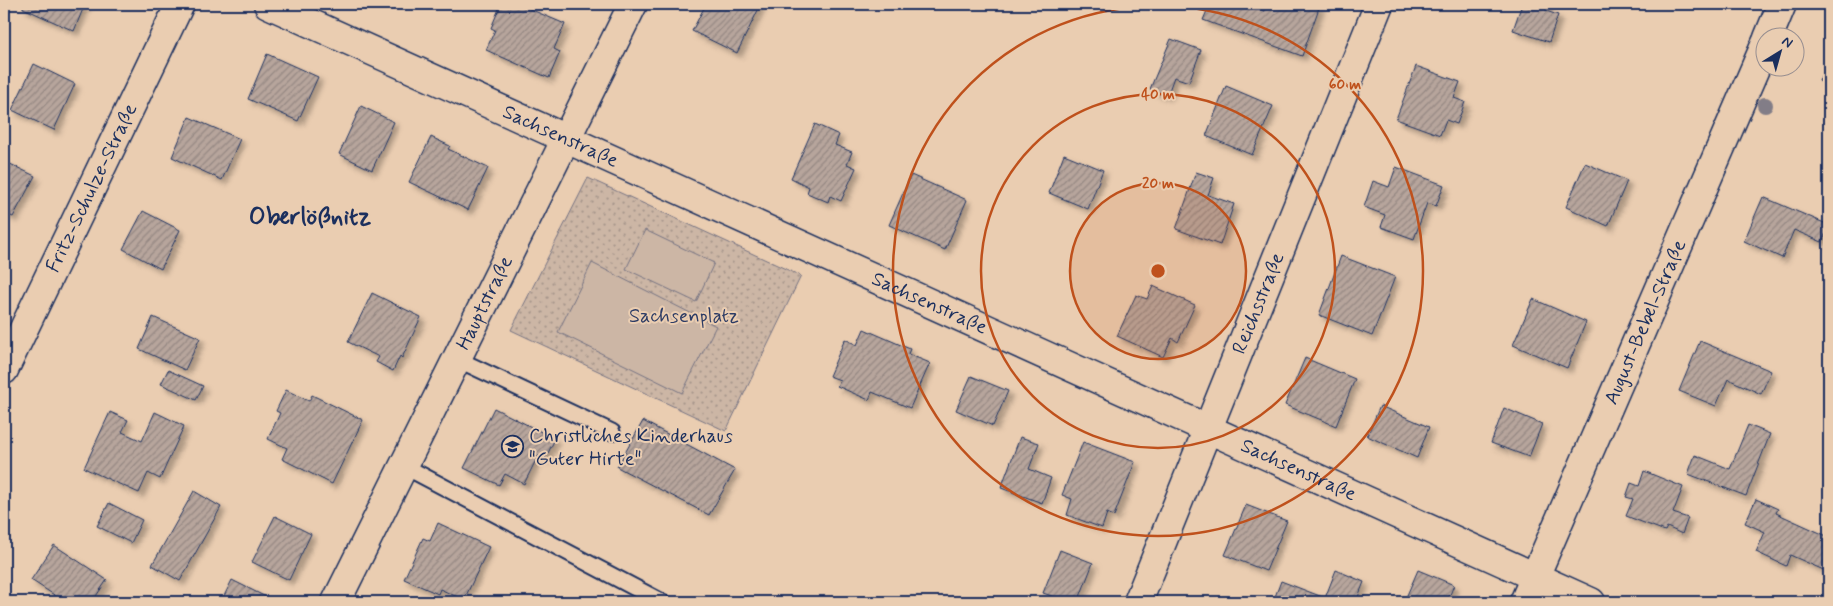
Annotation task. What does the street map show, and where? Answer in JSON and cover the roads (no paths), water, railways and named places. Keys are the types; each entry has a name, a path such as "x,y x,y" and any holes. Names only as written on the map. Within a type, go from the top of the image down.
{"street":[{"name":"Fritz-Schulze-Straße","path":"4,370 180,4"},
{"name":"Sachsenstraße","path":"268,4 1591,602"},
{"name":"Hauptstraße","path":"336,602 634,4"},
{"name":"Reichsstraße","path":"1138,602 1379,4"},
{"path":"1772,28 1782,4"},
{"name":"August-Bebel-Straße","path":"1524,602 1756,66"}],"lane":[{"path":"457,359 612,432"},
{"path":"404,466 662,602"}],"place":[{"name":"Christliches Kinderhaus \"Guter Hirte\"","path":"513,447"}],"district":[{"name":"Oberlößnitz","path":"310,217"}],"park label":[{"name":"Sachsenplatz","path":"684,316"}]}
